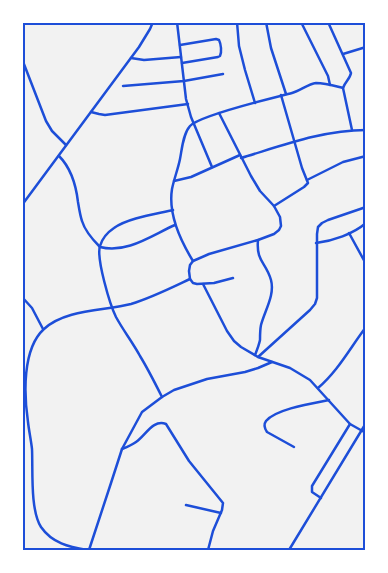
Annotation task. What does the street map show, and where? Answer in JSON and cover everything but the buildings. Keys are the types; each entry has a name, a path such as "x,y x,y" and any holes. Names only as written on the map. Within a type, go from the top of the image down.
{"street":[{"path":"22,205 130,58 153,22"},
{"path":"177,22 188,104 212,167"},
{"path":"241,22 237,23 240,46 255,103"},
{"path":"266,22 271,48 286,94"},
{"path":"300,22 328,76 330,85"},
{"path":"328,22 351,73 343,88 352,130"},
{"path":"180,45 216,39 220,42 220,56 182,63"},
{"path":"343,54 366,47"},
{"path":"130,58 144,60 181,57"},
{"path":"22,59 46,121 52,131 66,145"},
{"path":"123,86 184,81 223,74"},
{"path":"193,261 182,243 176,225 172,190 186,132 190,126 219,113 294,92 316,83 343,88"},
{"path":"274,206 308,183 281,95"},
{"path":"91,112 105,115 188,104"},
{"path":"219,113 240,157 260,191 274,206 280,217 281,226 274,234 209,254 193,261 190,265 190,279 193,283 203,284 233,278"},
{"path":"174,181 185,179 240,157 295,142 352,130 366,130"},
{"path":"59,156 66,163 72,177 78,197 81,221 100,247 124,248 176,225"},
{"path":"307,180 343,162 366,156"},
{"path":"257,356 315,304 317,298 318,227 328,220 366,207"},
{"path":"162,396 142,358 116,318 102,268 100,247 106,236 114,228 144,217 173,210"},
{"path":"318,243 350,233 366,222"},
{"path":"350,233 366,264"},
{"path":"257,356 260,327 271,294 272,285 259,257 258,240"},
{"path":"190,279 132,303 64,318 44,329 35,340 29,357 24,390 32,447 37,520 49,536 67,546 88,550 112,484 122,449 142,412 162,396 198,382 245,372 272,362"},
{"path":"203,284 227,332 234,341 257,356 283,365 310,380 350,424 366,433"},
{"path":"22,297 32,308 44,329"},
{"path":"318,388 339,366 366,327"},
{"path":"294,447 267,432 264,428 266,421 286,410 329,400"},
{"path":"22,425 28,422"},
{"path":"122,449 138,440 159,423 166,424 189,461 221,499 223,506 208,550"},
{"path":"289,550 366,423"},
{"path":"321,498 312,492 312,486 350,424"},
{"path":"186,505 221,513"}]}
